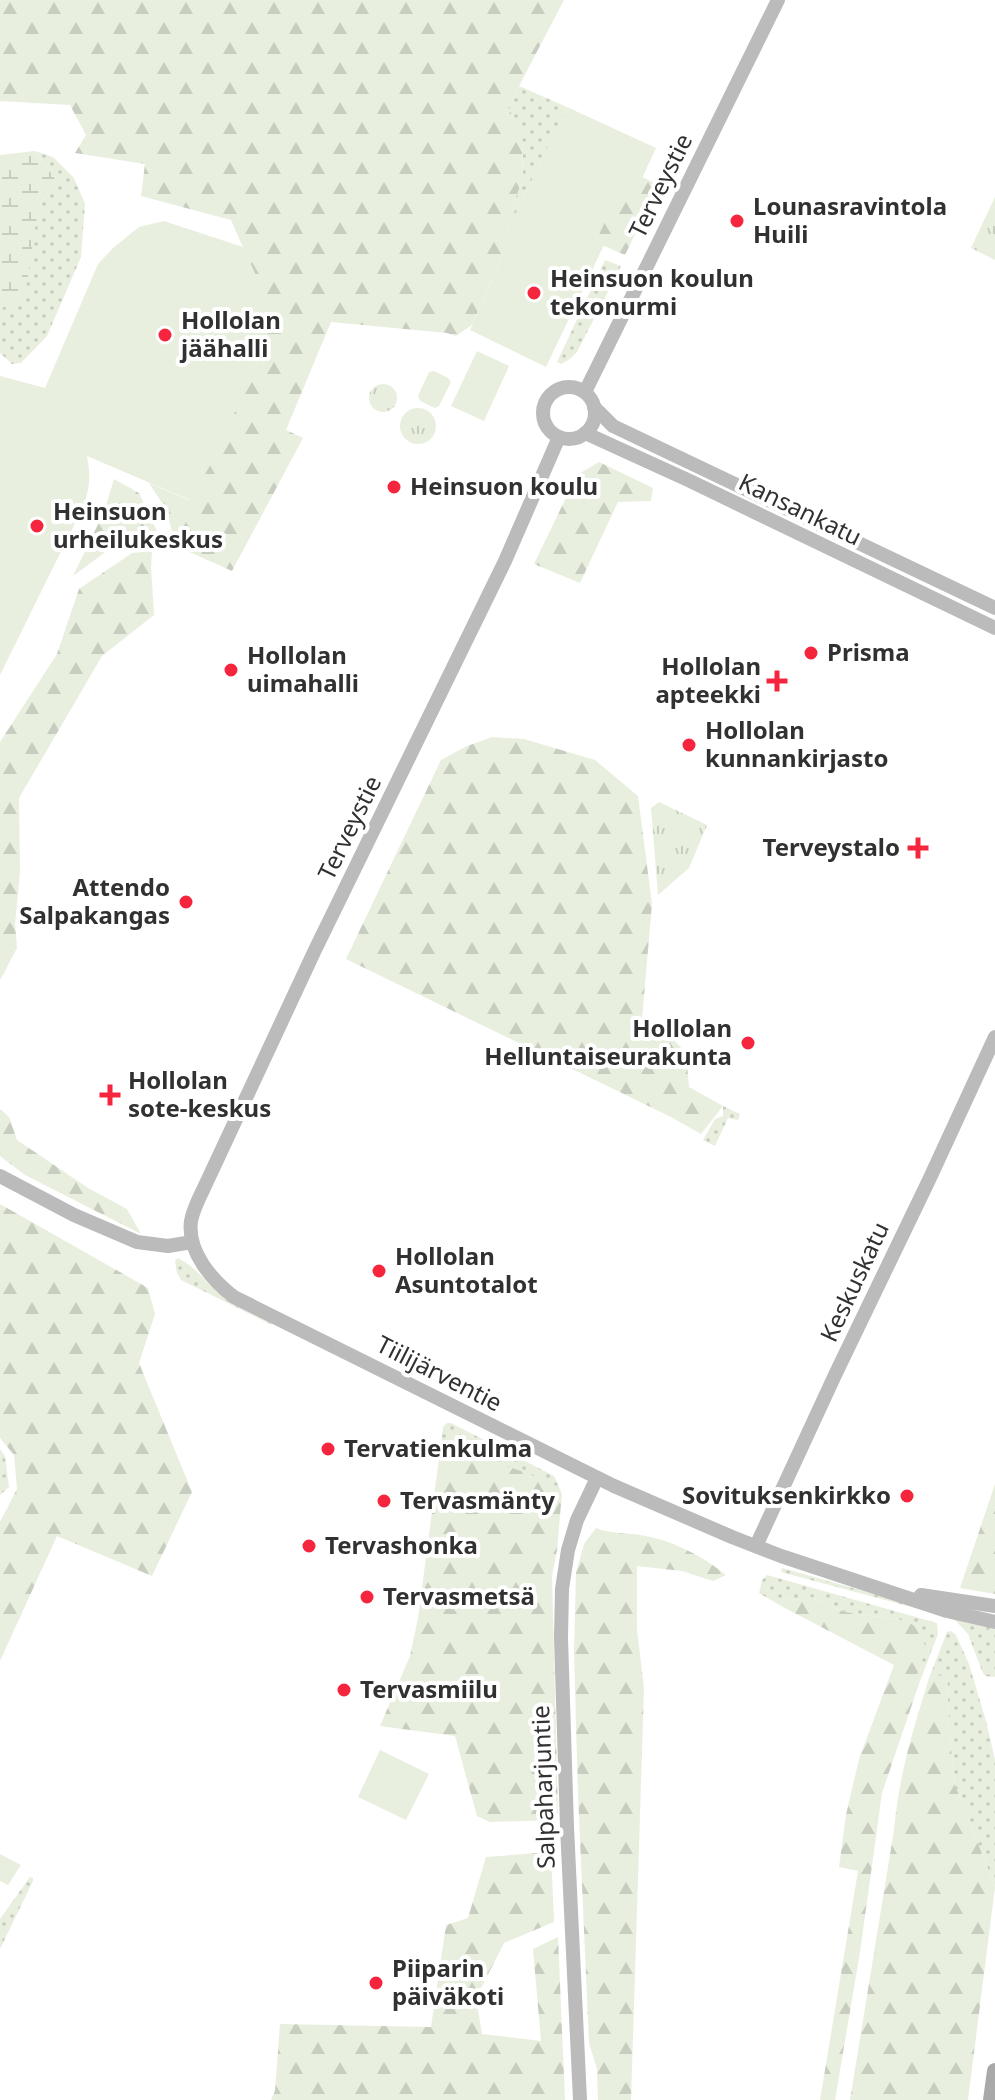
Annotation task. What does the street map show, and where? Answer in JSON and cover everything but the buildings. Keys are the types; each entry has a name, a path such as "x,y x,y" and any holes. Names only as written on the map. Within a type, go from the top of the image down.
{"main road":[{"name":"Terveystie","path":"585,392 778,0"},
{"path":"564,387 585,392 594,407 592,425 575,438 559,437 544,419 547,399 557,389 564,387"},
{"name":"Kansankatu","path":"594,407 613,426 995,608"},
{"name":"Kansankatu","path":"585,433 995,628"},
{"name":"Terveystie","path":"192,1242 192,1217 203,1190 315,950 505,561 559,437"},
{"name":"Keskuskatu","path":"756,1546 995,1037"},
{"path":"0,1176 74,1215 137,1242 168,1246 192,1242"},
{"name":"Tiilijärventie","path":"192,1242 205,1268 234,1297 597,1478 756,1546 947,1611 995,1622"},
{"name":"Salpaharjuntie","path":"580,2100 567,1827 562,1589 568,1550 577,1520 597,1478"},
{"name":"Tiilijärventie","path":"885,1590 995,1606"},
{"path":"991,2100 995,2071"}],"green space":[{"path":"0,0 564,0 508,107 522,134 523,178 500,261 472,325 456,336 331,322 286,430 303,438 232,571 176,546 166,509 149,483 189,500 256,366 268,304 231,220 141,196 145,164 75,153 86,135 70,105 0,101"},
{"path":"519,86 567,107 506,234 523,178 522,134 508,107"},
{"path":"567,107 656,148 638,187 624,181 596,241 604,245 546,367 470,330 500,261 506,234"},
{"path":"35,151 53,157 74,178 85,204 81,257 47,336 21,363 12,364 0,353 0,308 9,305 33,235 38,209 55,179"},
{"path":"35,151 55,179 38,209 26,289 9,306 0,308 0,155"},
{"path":"642,177 659,185 625,255 595,242 624,181 638,186"},
{"path":"995,197 995,260 971,248"},
{"name":"Hollolan jäähalli","path":"164,221 243,247 269,304 256,366 212,462 190,500 87,456 89,483 82,509 0,675 0,376 45,388 98,264 139,227"},
{"path":"605,260 621,266 577,352 561,364 557,362"},
{"path":"477,351 509,366 484,421 451,406"},
{"path":"434,371 451,382 435,408 420,401 418,396 429,372"},
{"path":"383,384 393,388 397,398 393,408 383,412 373,408 369,398 373,388"},
{"path":"418,408 431,413 436,426 431,439 418,444 405,439 400,426 405,413"},
{"path":"599,462 653,488 651,501 618,502 580,583 534,564 577,475"},
{"path":"114,479 139,493 157,531 127,536 73,576 104,512"},
{"path":"152,551 154,615 102,656 19,798 17,948 0,980 0,742 57,654 79,589 132,553"},
{"path":"492,737 524,739 595,760 638,796 652,904 642,1019 674,1040 686,1053 689,1087 723,1106 701,1134 346,959 441,760"},
{"path":"659,802 707,825 689,868 658,895 651,808"},
{"path":"723,1106 740,1114 738,1120 728,1118 715,1146 703,1140 715,1119 723,1116"},
{"path":"0,1109 9,1117 17,1140 88,1188 127,1209 141,1234 25,1175 0,1156"},
{"path":"0,1204 148,1288 155,1314 139,1363 192,1492 152,1576 57,1536 0,1661 0,1522 17,1489 14,1455 0,1438"},
{"path":"178,1258 223,1296 274,1322 272,1325 181,1280 175,1261"},
{"path":"447,1423 554,1476 562,1494 561,1504 553,1490 455,1449 440,1451 443,1427"},
{"path":"0,1449 5,1456 9,1487 0,1495"},
{"path":"455,1449 530,1474 545,1482 561,1504 552,1576 558,1813 552,1820 490,1822 477,1816 455,1736 380,1726 410,1656 418,1618 440,1451"},
{"path":"995,1484 995,1594 960,1588"},
{"path":"596,1528 652,1537 675,1545 707,1561 726,1575 713,1581 682,1571 637,1566 637,1630 644,1688 631,2100 598,2100 597,2069 589,2043 574,1652 576,1573 584,1544"},
{"path":"782,1568 942,1613 781,1572"},
{"path":"767,1575 937,1623 938,1634 920,1681 915,1680 908,1621 845,1612 808,1596 796,1600 784,1597 781,1606 759,1593 762,1580"},
{"path":"808,1596 845,1612 908,1621 920,1631 926,1648 915,1680 920,1681 882,1793 835,2100 820,2100 858,1871 839,1867 846,1815 859,1759 894,1665 781,1606 784,1597 796,1600"},
{"path":"955,1617 995,1629 995,1677 985,1676 968,1634"},
{"path":"947,1632 956,1635 969,1664 995,1760 995,1887 955,1785 947,1675 929,1678"},
{"path":"947,1674 955,1785 995,1887 968,2100 850,2100 903,1771 929,1678"},
{"path":"380,1750 429,1774 406,1820 358,1797"},
{"path":"551,1852 554,1922 504,1943 476,1998 482,2034 541,2041 533,1949 558,1937 565,2100 271,2100 275,2091 280,2024 431,2027 446,1925 468,1918 486,1857"},
{"path":"0,1854 21,1865 8,1885 0,1881"},
{"path":"30,1877 33,1881 0,1949 0,1919"}],"place":[{"name":"Lounasravintola Huili","path":"737,221"},
{"name":"Heinsuon koulun tekonurmi","path":"534,293"},
{"name":"Hollolan jäähalli","path":"165,335"},
{"name":"Heinsuon koulu","path":"394,487"},
{"name":"Heinsuon urheilukeskus","path":"37,526"},
{"name":"Prisma","path":"811,653"},
{"name":"Hollolan uimahalli","path":"231,670"},
{"name":"Hollolan apteekki","path":"777,681"},
{"name":"Hollolan kunnankirjasto","path":"689,745"},
{"name":"Terveystalo","path":"918,848"},
{"name":"Attendo Salpakangas","path":"186,902"},
{"name":"Hollolan Helluntaiseurakunta","path":"748,1043"},
{"name":"Hollolan sote-keskus","path":"110,1095"},
{"name":"Hollolan Asuntotalot","path":"379,1271"},
{"name":"Tervatienkulma","path":"328,1449"},
{"name":"Sovituksenkirkko","path":"907,1496"},
{"name":"Tervasmänty","path":"384,1501"},
{"name":"Tervashonka","path":"309,1546"},
{"name":"Tervasmetsä","path":"367,1597"},
{"name":"Tervasmiilu","path":"344,1690"},
{"name":"Piiparin päiväkoti","path":"376,1983"}]}
